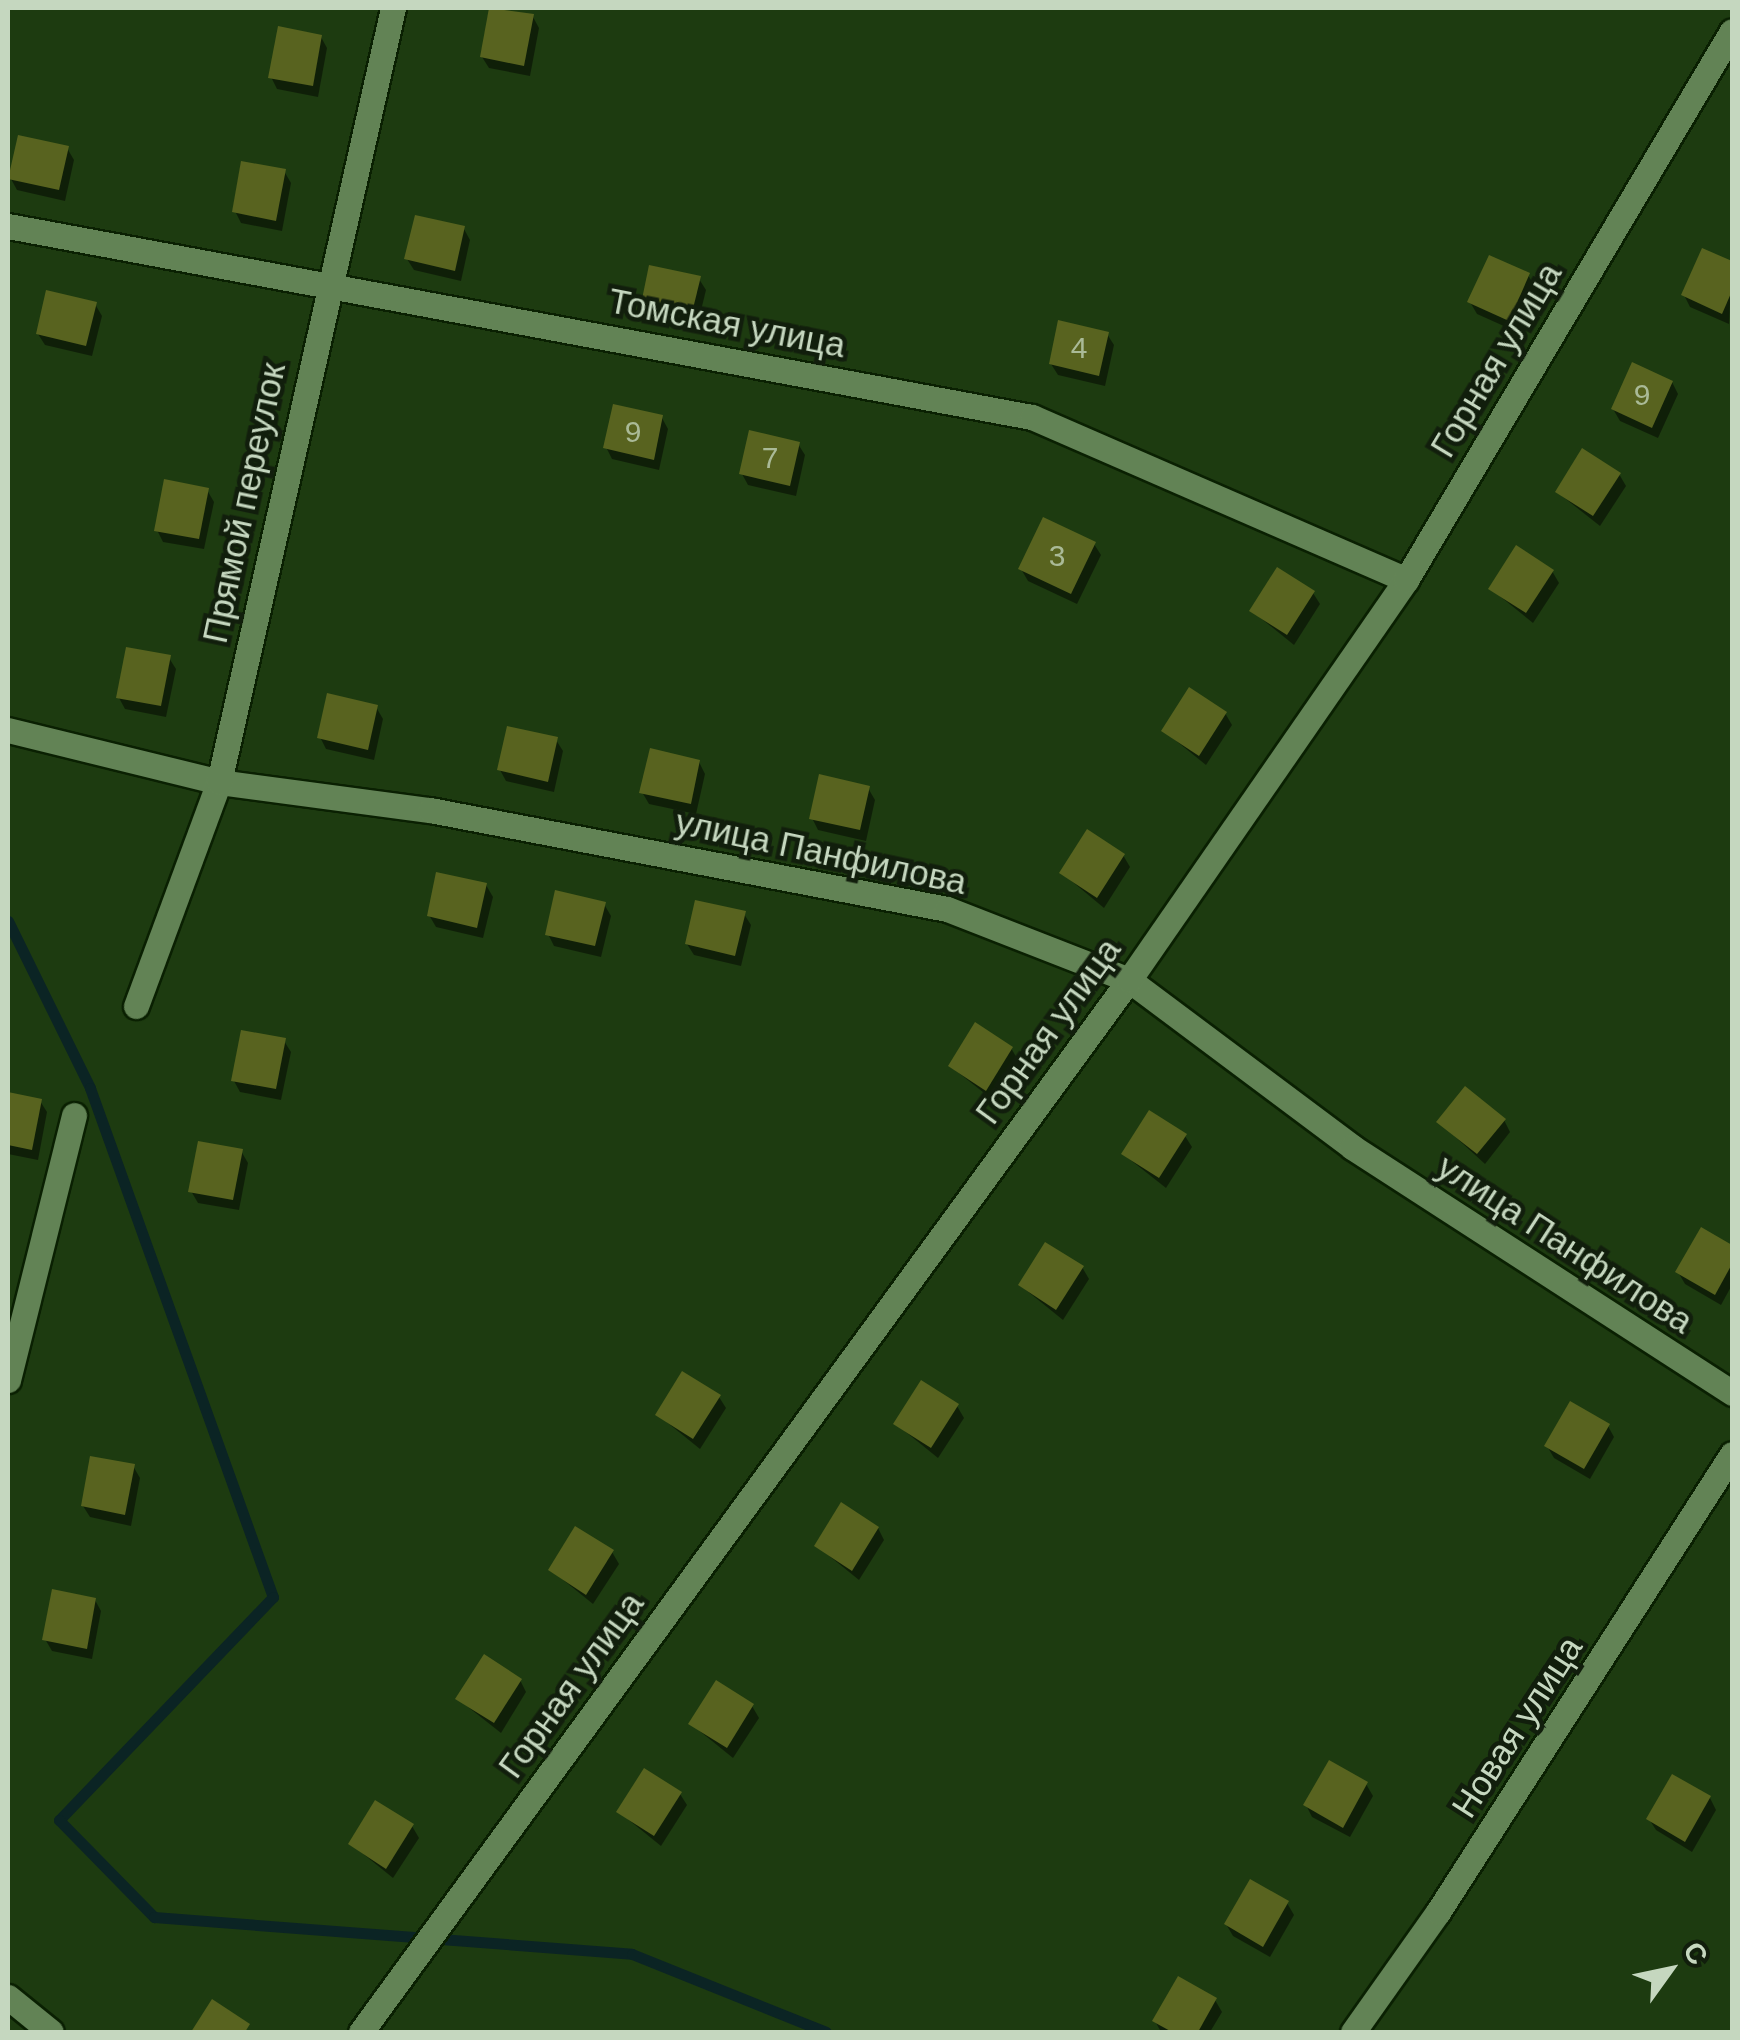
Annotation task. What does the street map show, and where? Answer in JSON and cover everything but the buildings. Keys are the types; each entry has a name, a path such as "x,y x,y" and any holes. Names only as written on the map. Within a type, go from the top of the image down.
{"street":[{"name":"Прямой переулок","path":"136,1006 219,782 328,281 393,8"},
{"name":"Горная улица","path":"361,2032 1129,980 1406,580 1732,30"},
{"name":"Томская улица","path":"8,226 328,281 1032,417 1406,580"},
{"name":"улица Панфилова","path":"8,730 219,782 430,810 946,908 1129,980 1352,1146 1732,1393"},
{"path":"8,1380 74,1115"},
{"name":"Новая улица","path":"1352,2032 1449,1896 1732,1454"},
{"path":"8,1997 51,2032"}],"waterway":[{"path":"8,921 90,1088 273,1597 59,1820 154,1917 632,1954 826,2032"}]}
